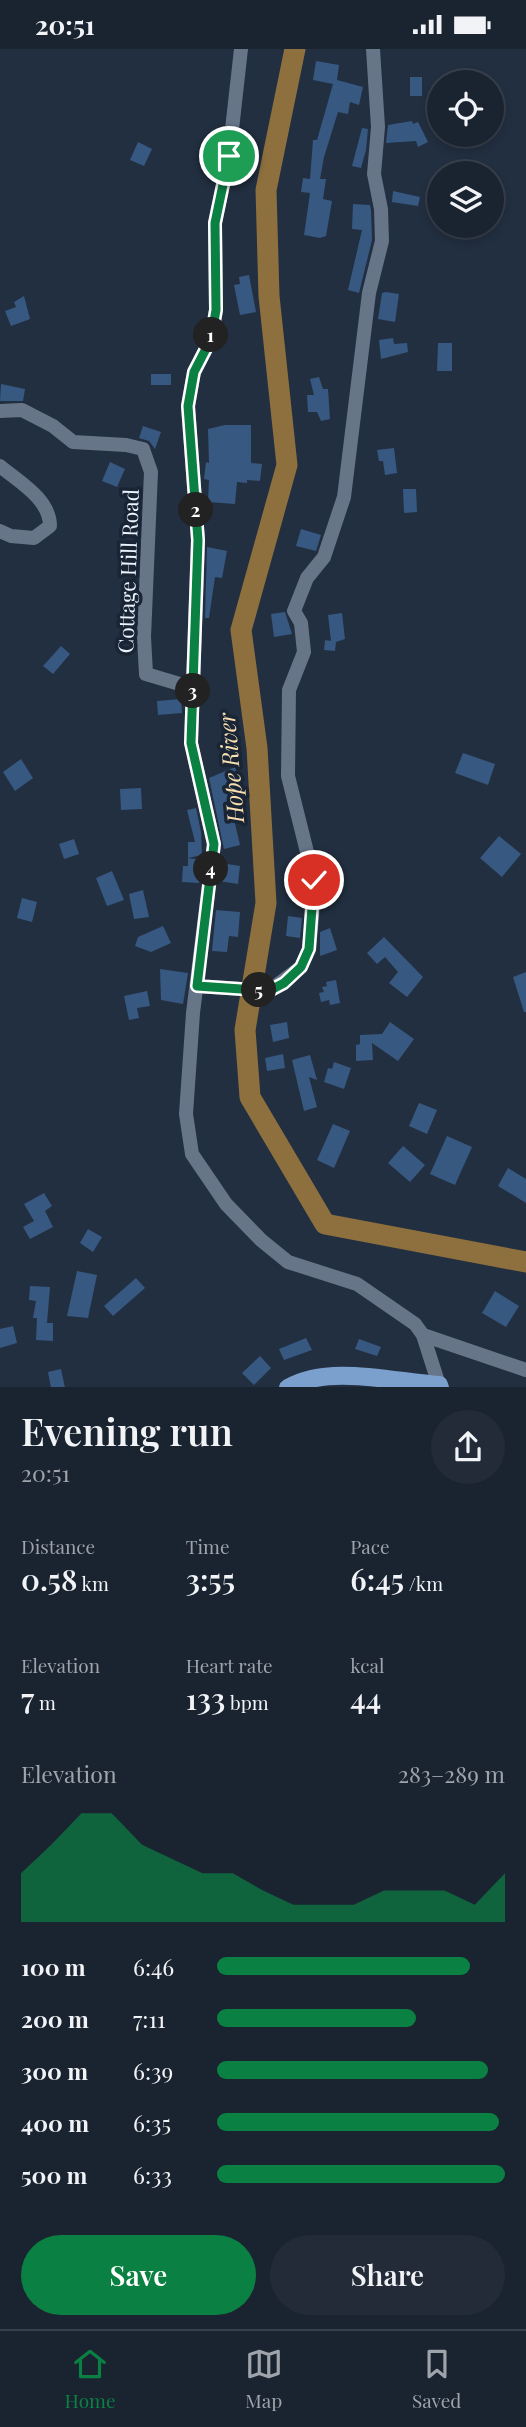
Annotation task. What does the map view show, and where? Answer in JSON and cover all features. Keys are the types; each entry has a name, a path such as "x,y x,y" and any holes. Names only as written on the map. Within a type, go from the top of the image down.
{"main road":[{"path":"290,1387 301,1380 322,1376 398,1385 439,1386"}],"street":[{"path":"241,49 229,156 215,223 216,310 211,339 194,372 188,406 198,540 191,743 214,844 197,986 186,1114 192,1154 226,1204 261,1240 288,1262 357,1284 415,1324 423,1335 439,1386"},
{"path":"197,986 269,991 301,967 309,949 314,880 288,776 289,690 304,652 301,623 293,611 307,578 324,557 344,497 369,293 382,241 381,209 374,174 378,127 373,49"},
{"name":"Cottage Hill Road","path":"0,411 22,410 53,426 73,442 126,445 144,449 151,472 144,637 146,674 193,688"},
{"path":"0,466 41,501 50,518 50,526 34,538 11,536 0,531"},
{"path":"423,1335 526,1370"}],"building":[{"path":"316,61 339,65 337,80 363,87 359,105 350,102 348,114 338,112 324,157 320,179 326,179 323,199 332,201 326,236 320,238 304,235 310,193 301,192 303,178 310,179 313,140 317,140 333,84 313,80"},
{"path":"410,77 422,77 422,96 410,96"},
{"path":"418,122 427,142 418,147 416,141 386,143 388,125"},
{"path":"362,128 368,129 361,168 352,166"},
{"path":"138,142 152,149 144,166 130,160"},
{"path":"393,191 420,197 418,206 392,202"},
{"path":"353,204 370,205 371,210 372,240 359,293 348,290 362,230 352,229"},
{"path":"249,275 256,312 240,315 234,285 240,284 239,277"},
{"path":"382,293 399,294 395,322 378,319"},
{"path":"24,296 30,319 11,326 5,311 16,307 14,302"},
{"path":"393,338 394,344 407,343 408,352 381,359 379,340"},
{"path":"438,343 452,343 452,371 437,371"},
{"path":"151,374 171,374 171,385 151,385"},
{"path":"319,377 323,389 328,389 330,419 321,421 317,412 308,412 307,395 314,395 310,379"},
{"path":"1,384 25,389 23,401 0,401"},
{"path":"225,425 251,425 251,463 262,464 260,481 237,482 235,504 208,502 209,480 204,479 206,462 209,463 208,429"},
{"path":"143,426 161,432 155,449 149,441 139,438"},
{"path":"394,448 397,473 385,475 383,461 379,461 377,450"},
{"path":"110,462 125,469 117,487 102,481"},
{"path":"403,489 416,489 417,512 404,513"},
{"path":"301,529 321,535 316,551 296,546"},
{"path":"207,547 227,551 222,578 215,577 209,618 205,618"},
{"path":"285,612 292,634 274,637 271,614"},
{"path":"342,613 345,639 336,642 335,651 324,650 325,640 331,641 328,615"},
{"path":"61,646 70,654 53,674 43,666"},
{"path":"181,699 182,713 158,715 157,701"},
{"path":"463,753 495,764 488,785 455,773"},
{"path":"21,759 33,778 15,791 3,772"},
{"path":"235,767 243,792 237,794 241,813 233,815 240,845 224,849 209,778"},
{"path":"141,788 142,809 121,810 120,789"},
{"path":"196,808 202,855 188,858 188,842 195,842 187,810"},
{"path":"499,836 521,854 502,877 480,858"},
{"path":"74,839 79,854 64,859 59,844"},
{"path":"188,858 202,860 199,883 182,882 183,866 188,866"},
{"path":"221,863 240,866 238,884 219,881"},
{"path":"112,871 124,900 107,906 96,878"},
{"path":"143,890 149,917 134,919 129,894"},
{"path":"22,898 37,902 32,922 17,918"},
{"path":"216,910 240,912 238,937 229,936 227,952 212,951"},
{"path":"288,916 302,918 300,938 286,936"},
{"path":"163,926 171,943 151,952 135,946 138,937"},
{"path":"330,928 337,950 320,956 320,932"},
{"path":"384,937 423,977 407,997 389,983 398,972 385,957 377,964 367,953"},
{"path":"160,969 188,973 183,1004 161,1000"},
{"path":"526,972 526,1012 524,1012 513,977"},
{"path":"336,980 340,1003 330,1005 329,1000 321,1002 319,993 324,992 322,987 327,986 326,982"},
{"path":"147,991 150,1006 137,1008 139,1018 129,1020 124,996"},
{"path":"287,1022 289,1038 273,1042 270,1025"},
{"path":"390,1022 414,1039 398,1061 372,1043 373,1060 356,1061 356,1045 360,1044 360,1035 382,1034"},
{"path":"283,1054 285,1068 267,1071 265,1058"},
{"path":"310,1055 317,1080 309,1077 317,1107 304,1111 292,1060"},
{"path":"334,1062 351,1068 344,1089 324,1082 328,1068 332,1069"},
{"path":"419,1103 437,1110 427,1134 409,1126"},
{"path":"333,1124 350,1131 334,1168 317,1160"},
{"path":"447,1136 472,1147 455,1185 430,1174"},
{"path":"403,1146 425,1165 410,1182 388,1163"},
{"path":"508,1168 526,1179 526,1203 498,1186"},
{"path":"44,1193 52,1206 45,1211 53,1227 30,1239 23,1227 34,1221 24,1204"},
{"path":"88,1229 102,1237 93,1252 80,1243"},
{"path":"77,1271 97,1275 88,1318 67,1316"},
{"path":"136,1278 145,1288 113,1316 104,1306"},
{"path":"30,1286 50,1287 47,1323 53,1323 53,1341 36,1340 37,1318 33,1318 36,1301 29,1300"},
{"path":"495,1291 519,1306 506,1327 482,1313"},
{"path":"13,1326 17,1343 0,1348 0,1329"},
{"path":"306,1338 312,1350 284,1360 279,1349"},
{"path":"359,1339 381,1347 377,1356 355,1349"},
{"path":"260,1356 271,1368 254,1385 242,1373"},
{"path":"61,1369 65,1387 51,1387 48,1372"}],"waterway":[{"name":"Hope River","path":"295,49 266,190 269,296 287,465 241,630 257,748 266,903 245,1030 250,1097 325,1224 526,1262"}],"route":[{"path":"229,156 215,223 216,310 211,339 194,372 188,406 198,540 191,743 214,844 197,986 269,991 284,983 301,967 309,949 314,880"}]}
